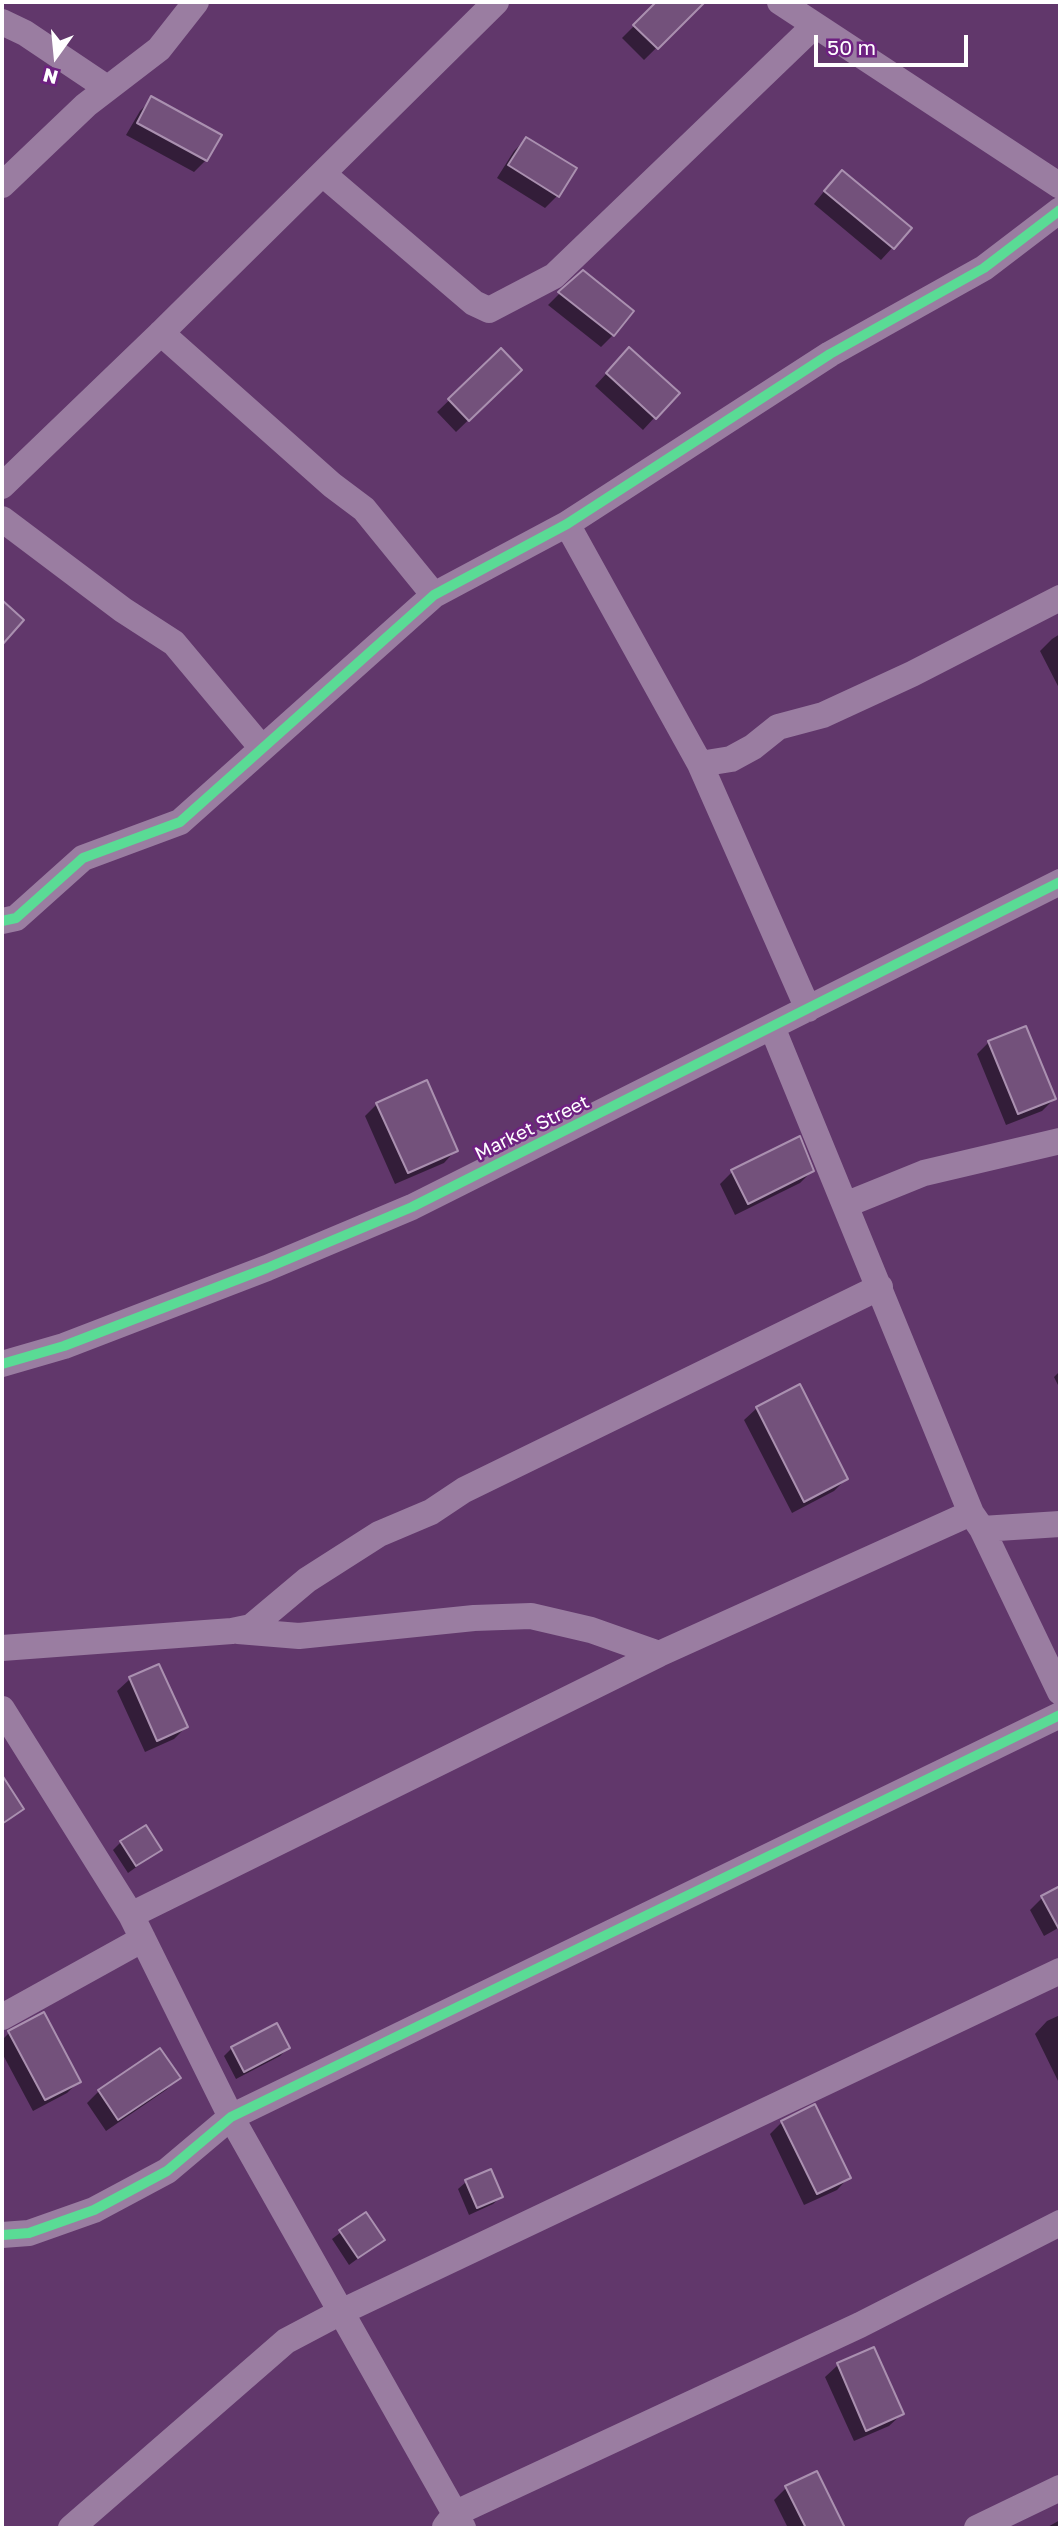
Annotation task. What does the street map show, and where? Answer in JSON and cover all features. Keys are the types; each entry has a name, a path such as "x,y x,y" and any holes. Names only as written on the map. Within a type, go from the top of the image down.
{"street":[{"path":"2,185 86,106 159,49 196,2"},
{"path":"2,486 496,2"},
{"path":"779,2 1060,186"},
{"path":"2,22 25,33 107,88"},
{"path":"323,174 474,303 489,310 554,276 814,26"},
{"path":"2,922 16,918 83,858 180,822 434,595 567,524 830,354 984,268 1060,210"},
{"path":"161,333 332,485 364,509 434,595"},
{"path":"2,519 123,610 174,643 261,747"},
{"path":"567,524 700,764 807,1009"},
{"path":"700,764 731,759 753,747 778,727 822,715 912,674 1060,598"},
{"name":"Market Street","path":"2,1364 64,1346 267,1268 412,1207 1060,882"},
{"path":"772,1027 976,1521 1060,1692"},
{"path":"845,1205 924,1173 1059,1144"},
{"path":"2,1648 232,1631 251,1627 307,1580 379,1534 431,1512 464,1490 880,1287"},
{"path":"131,1915 659,1654 976,1521 1060,1524"},
{"path":"232,1631 299,1636 474,1618 531,1616 591,1630 659,1654"},
{"path":"2,1709 131,1915 231,2117 454,2523 860,2325 1060,2223"},
{"path":"2,2235 29,2233 94,2210 167,2171 231,2117 1060,1715"},
{"path":"2,2017 143,1939"},
{"path":"71,2528 286,2341 339,2312 1060,1971"},
{"path":"977,2528 1060,2488"}],"building":[{"path":"656,2 705,2 658,49 633,25"},
{"path":"151,96 222,135 207,161 137,123"},
{"path":"526,137 577,168 559,197 508,165"},
{"path":"842,170 912,228 894,249 824,191"},
{"path":"583,270 634,311 614,336 558,292"},
{"path":"629,347 680,393 656,419 606,373"},
{"path":"501,348 522,370 469,421 448,399"},
{"path":"2,600 24,620 2,645"},
{"path":"1026,1026 1056,1099 1018,1114 988,1041"},
{"path":"427,1080 458,1151 408,1173 376,1103"},
{"path":"800,1136 814,1171 748,1204 731,1170"},
{"path":"800,1384 848,1479 804,1502 756,1407"},
{"path":"159,1664 188,1727 157,1741 129,1677"},
{"path":"2,1775 24,1809 2,1824"},
{"path":"146,1825 162,1850 136,1866 120,1841"},
{"path":"1060,1886 1060,1931 1041,1896"},
{"path":"44,2012 81,2082 45,2100 8,2031"},
{"path":"277,2023 290,2048 244,2072 231,2047"},
{"path":"160,2048 181,2078 118,2120 98,2090"},
{"path":"815,2104 851,2178 817,2194 781,2121"},
{"path":"491,2169 503,2197 477,2208 465,2180"},
{"path":"366,2212 385,2240 358,2258 339,2230"},
{"path":"874,2347 904,2414 866,2431 837,2363"},
{"path":"817,2471 845,2528 806,2528 785,2486"}],"cycle path":[{"path":"2,921 16,918 83,858 180,822 434,595 567,524 830,354 984,268 1060,210"},
{"path":"2,1364 64,1346 267,1268 412,1207 1060,882"},
{"path":"2,2235 29,2233 94,2210 167,2171 231,2117 1060,1715"}]}
